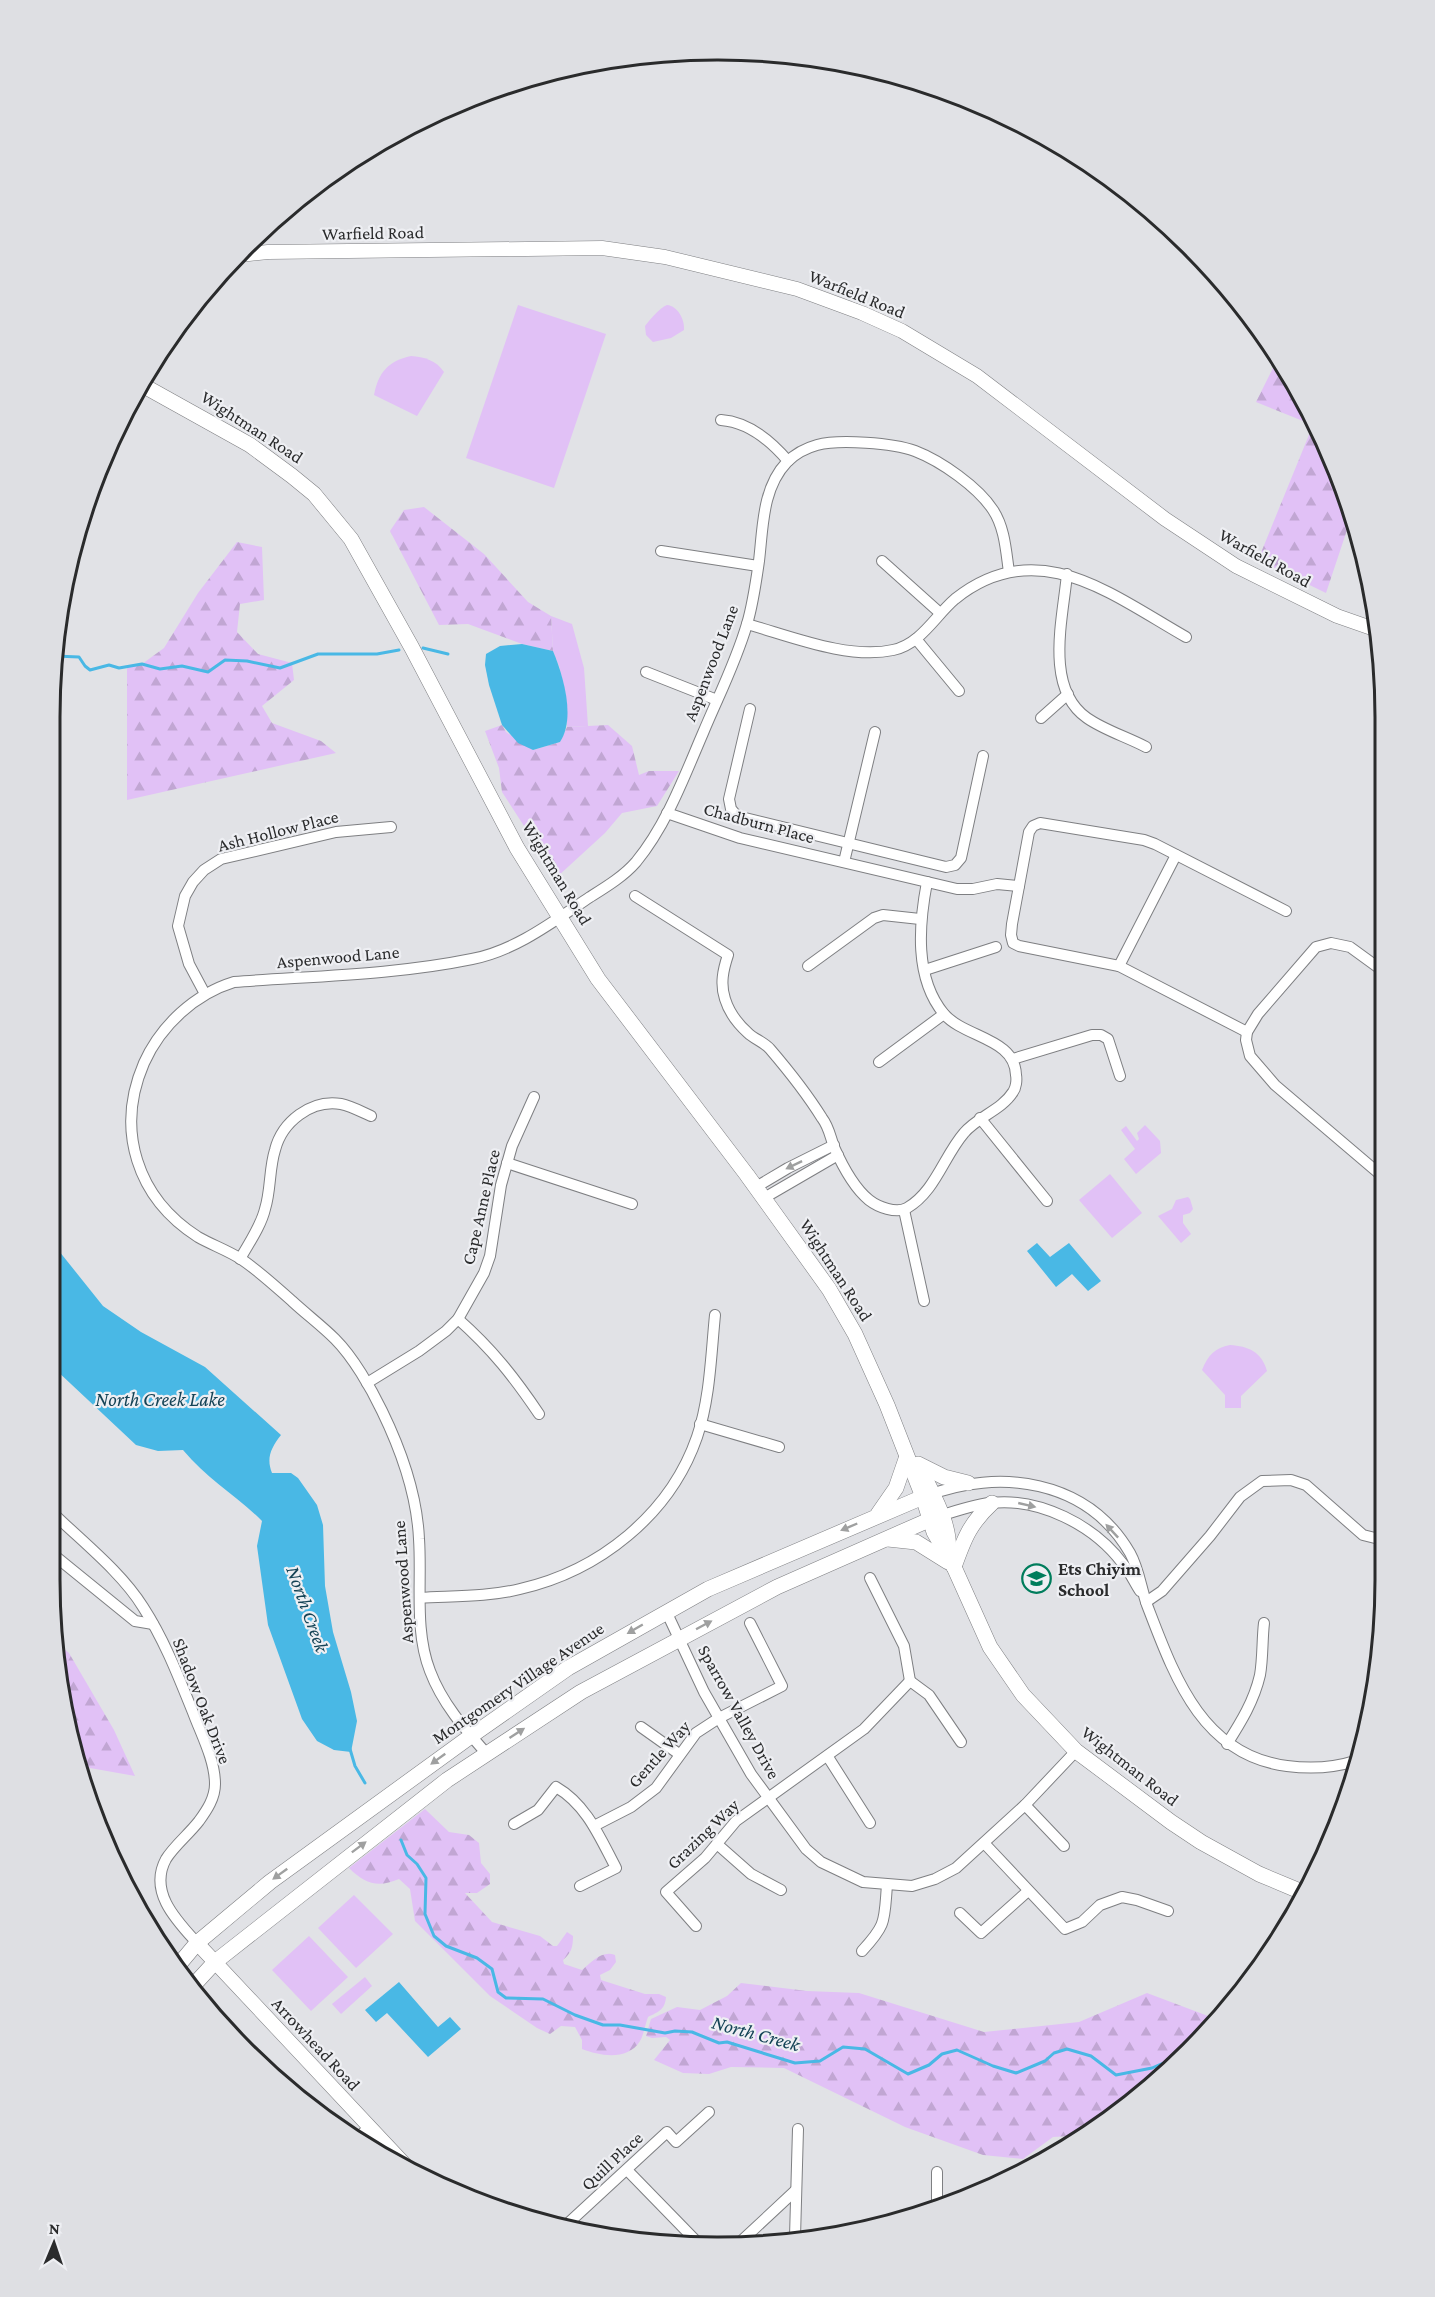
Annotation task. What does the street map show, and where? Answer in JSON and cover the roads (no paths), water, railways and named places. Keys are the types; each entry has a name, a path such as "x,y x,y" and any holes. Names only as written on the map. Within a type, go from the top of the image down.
{"main road":[{"name":"Wightman Road","path":"148,388 250,445 314,494 351,539 412,648 517,848 598,979 760,1193 835,1298 855,1334 896,1428 908,1441 912,1462 928,1495 935,1518 939,1543 951,1561 990,1647 1023,1695 1076,1751 1109,1777 1202,1842 1259,1874 1297,1890"},
{"path":"878,1515 912,1462 944,1477 968,1483"},
{"name":"Montgomery Village Avenue","path":"182,1961 197,1943 270,1882 568,1668 708,1589 928,1495"},
{"path":"885,1539 904,1539 916,1542 951,1561 976,1518 992,1503"},
{"path":"197,1981 214,1962 447,1780 581,1692 777,1587 935,1518"}],"street":[{"name":"Warfield Road","path":"252,254 602,248 665,257 798,289 902,331 977,376 1165,519 1236,566 1337,616 1368,627"},
{"path":"721,420 739,424 759,433 788,461"},
{"name":"Aspenwood Lane","path":"486,1753 443,1700 429,1669 422,1637 418,1527 410,1483 396,1443 367,1383 337,1341 240,1259 199,1237 163,1208 147,1187 132,1134 133,1106 138,1078 148,1055 159,1035 175,1018 216,988 234,982 397,969 475,959 515,944 612,883 634,864 654,838 667,813 717,700 747,624 758,566 765,505 773,483 788,461 809,448 827,443 893,446 928,457 976,490 992,508 1003,537 1009,572"},
{"path":"661,551 758,566"},
{"path":"882,561 940,613"},
{"path":"747,624 856,652 881,652 895,649 916,639 940,613 976,584 1009,572 1032,569 1067,574 1092,584 1186,637"},
{"path":"1067,574 1059,662 1061,679 1078,710 1088,718 1146,747"},
{"path":"916,639 959,691"},
{"path":"646,672 717,700"},
{"path":"1041,718 1068,694"},
{"name":"Chadburn Place","path":"750,709 729,799 731,809 737,816 946,867 955,865 961,858 983,756"},
{"path":"844,862 874,732"},
{"name":"Chadburn Place","path":"667,813 740,838 927,882 967,890 997,884 1019,886"},
{"path":"1247,1032 1119,966 1013,943 1011,935 1029,832 1033,826 1040,823 1144,840 1286,911"},
{"name":"Ash Hollow Place","path":"205,994 189,964 178,926 184,896 204,870 221,859 336,832 391,827"},
{"path":"1119,966 1176,855"},
{"path":"635,896 728,955 722,983 724,998 730,1010 748,1033 775,1055 821,1116 857,1188 880,1207 904,1210 926,1192 959,1138 1013,1092 1016,1082 1013,1059 1001,1046 961,1027 944,1014 932,991 920,944 920,919 927,882"},
{"path":"808,966 874,918 883,915 920,919"},
{"path":"1375,965 1350,947 1331,943 1316,947 1258,1014 1247,1032 1247,1048 1260,1069 1375,1170"},
{"path":"925,970 996,947"},
{"path":"879,1062 944,1014"},
{"path":"1013,1059 1092,1035 1101,1035 1108,1039 1120,1076"},
{"name":"Cape Anne Place","path":"367,1383 427,1346 458,1319 487,1265 507,1163 512,1146 534,1097"},
{"path":"240,1259 265,1213 274,1152 279,1136 287,1125 300,1114 317,1106 331,1104 343,1105 371,1116"},
{"path":"980,1118 1047,1202"},
{"path":"760,1193 836,1150"},
{"path":"507,1163 632,1204"},
{"path":"904,1210 924,1301"},
{"path":"420,1598 497,1594 522,1589 572,1573 624,1539 664,1500 685,1466 705,1405 715,1315"},
{"path":"458,1319 511,1372 539,1414"},
{"path":"700,1425 779,1447"},
{"path":"1146,1602 1162,1591 1210,1536 1240,1497 1262,1480 1291,1480 1306,1485 1363,1535 1375,1538"},
{"path":"928,1495 968,1483 1004,1481 1033,1484 1082,1504 1103,1521 1130,1553 1138,1571 1146,1602 1176,1676 1189,1701 1227,1744 1256,1759 1278,1765 1301,1768 1327,1767 1349,1762"},
{"path":"935,1518 970,1506 1015,1502 1065,1517 1094,1535 1123,1563 1146,1602"},
{"name":"Shadow Oak Drive","path":"60,1520 128,1587 153,1624 173,1663 206,1747 214,1773 215,1785 212,1801 166,1860 162,1874 165,1904 174,1918 197,1943"},
{"name":"Shadow Oak Drive","path":"60,1560 135,1621 153,1624"},
{"path":"870,1578 904,1646 910,1681 930,1695 961,1742"},
{"name":"Sparrow Valley Drive","path":"666,1611 704,1692 751,1774 806,1849 821,1862 863,1882 912,1886 935,1879 956,1868 1025,1805 1076,1751"},
{"name":"Gentle Way","path":"594,1826 647,1796 696,1733 719,1718 782,1686 750,1623"},
{"path":"1227,1744 1244,1717 1256,1690 1260,1674 1264,1623"},
{"name":"Grazing Way","path":"696,1926 666,1892 705,1858 736,1821 864,1729 910,1681"},
{"path":"641,1726 679,1754"},
{"path":"828,1757 870,1823"},
{"path":"514,1824 538,1810 556,1787 570,1795 594,1826 616,1868 580,1886"},
{"path":"1025,1805 1064,1846"},
{"path":"984,1843 1065,1929 1082,1922 1100,1905 1122,1897 1168,1911"},
{"path":"717,1844 751,1874 781,1890"},
{"path":"862,1951 878,1934 884,1923 887,1885"},
{"path":"960,1913 981,1933 1028,1891"},
{"name":"Arrowhead Road","path":"197,1943 391,2150"},
{"name":"Quill Place","path":"572,2220 667,2132 676,2142 709,2112"},
{"path":"363,2133 369,2127"},
{"path":"795,2232 798,2129"},
{"path":"627,2170 692,2236"},
{"path":"937,2172 937,2199"},
{"path":"746,2236 796,2190"}],"water":[{"path":"522,644 553,651 561,672 566,696 567,721 560,742 533,750 518,743 502,725 485,665 486,654 500,646"},
{"path":"1037,1243 1050,1257 1069,1243 1101,1281 1088,1291 1072,1274 1056,1287 1027,1251"},
{"name":"North Creek Lake","path":"60,1252 103,1306 141,1332 205,1367 281,1435 270,1453 269,1463 272,1473 291,1473 298,1478 317,1505 323,1525 325,1586 333,1632 357,1721 351,1752 334,1750 317,1741 302,1719 268,1625 257,1546 262,1521 202,1470 183,1450 158,1451 136,1445 60,1374"},
{"path":"399,1982 438,2027 450,2017 461,2029 428,2057 387,2013 376,2022 365,2010"}],"waterway":[{"path":"423,648 448,654"},
{"path":"63,656 79,657 90,670 109,665 119,668 142,664 160,669 182,666 208,672 225,660 247,661 280,668 318,654 377,654 399,650"},
{"name":"North Creek","path":"350,1749 355,1766 365,1783"},
{"name":"North Creek","path":"401,1840 407,1855 417,1864 426,1878 425,1914 434,1936 446,1946 477,1958 492,1969 498,1992 506,1998 543,1999 575,2015 603,2025 620,2025 665,2033 692,2032 719,2043 727,2042 795,2063 820,2061 843,2047 865,2049 908,2074 929,2065 942,2054 957,2050 993,2066 1016,2073 1045,2061 1054,2053 1067,2049 1091,2056 1116,2075 1161,2064"}],"place":[{"name":"Ets Chiyim School","path":"1037,1579"}]}
